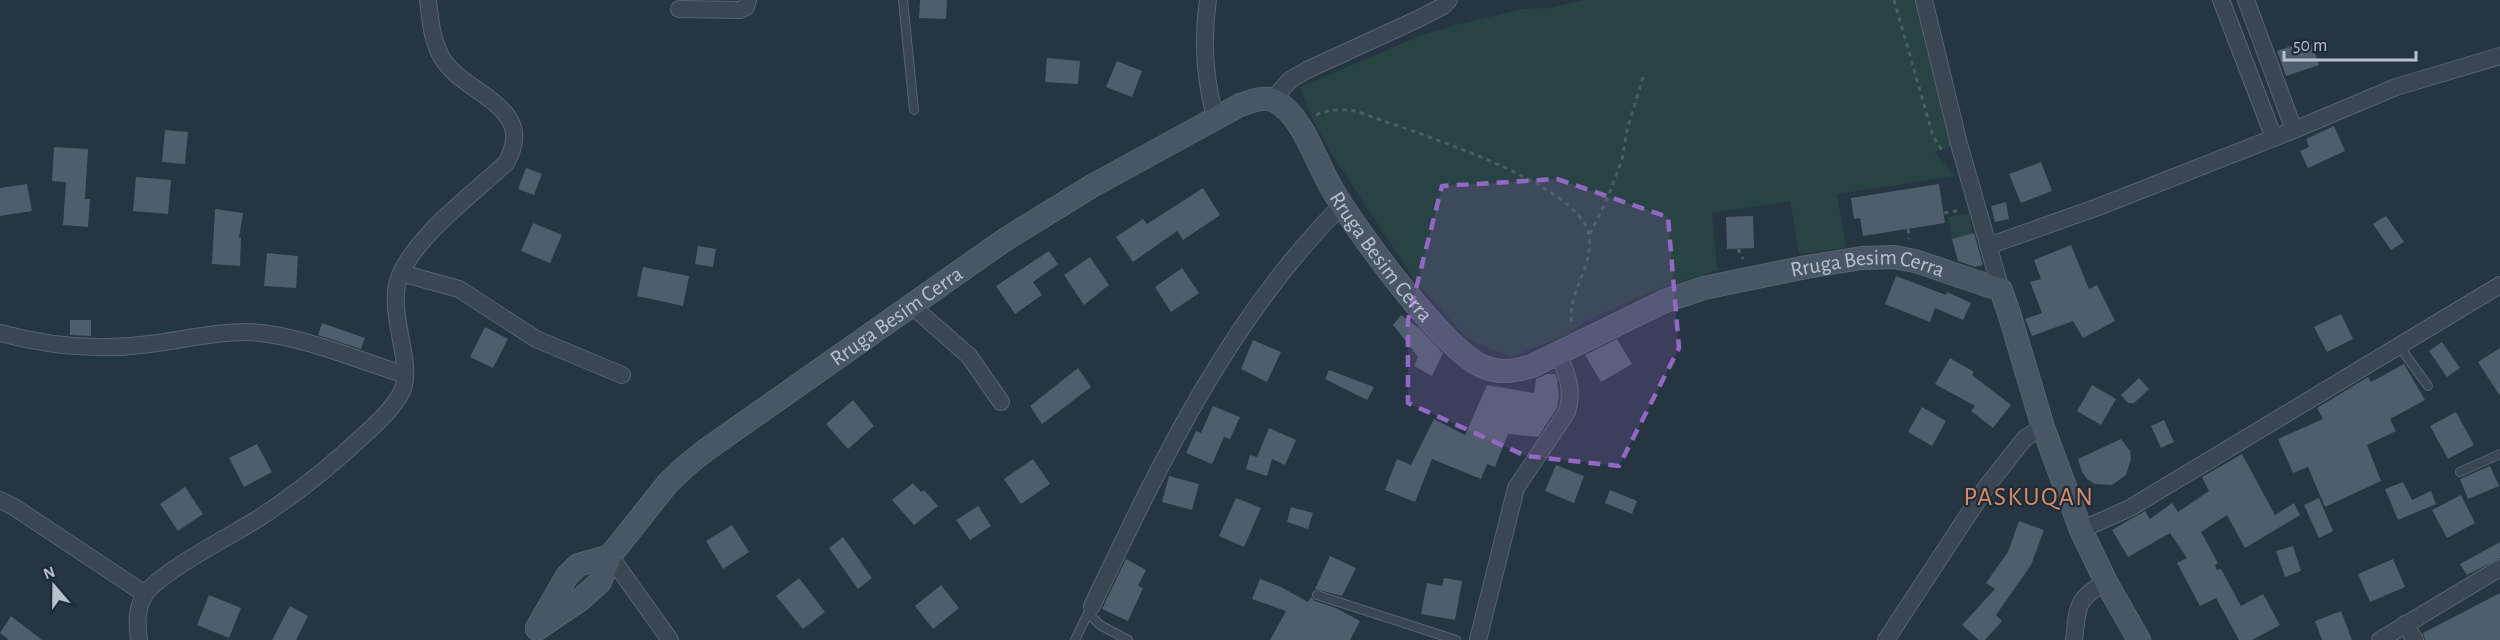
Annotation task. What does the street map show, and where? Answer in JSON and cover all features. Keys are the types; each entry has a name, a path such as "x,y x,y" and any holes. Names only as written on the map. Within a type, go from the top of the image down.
{"street":[{"path":"139,640 138,607 145,594 165,576 308,484 395,402 403,390 405,375 396,303 396,287 401,273 421,242 506,164 513,151 515,139 506,113 496,102 454,74 442,58 435,41 428,0"},
{"path":"679,9 740,10 746,7 748,0"},
{"path":"1208,0 1205,18 1205,54 1215,117"},
{"path":"1273,99 1290,80 1307,70 1418,19 1443,6 1449,0"},
{"path":"1924,0 1967,172 2043,428 2081,530 2106,582 2139,640"},
{"path":"2221,0 2274,138"},
{"path":"2246,0 2294,130"},
{"path":"1988,246 2098,207 2396,87 2500,56"},
{"name":"Rruga Besim Cerra","path":"534,634 600,582 610,556 668,483 686,466 1003,241 1072,198 1215,117 1257,99 1273,99 1294,117 1341,206 1445,337 1467,357 1482,366 1497,371 1514,372 1558,354 1665,301 1704,288 1862,258 1894,257 1915,261 2001,290"},
{"path":"1092,606 1177,432 1210,375 1259,302 1312,235 1341,206"},
{"path":"401,273 459,289 536,339 622,375"},
{"path":"2081,530 2130,508 2500,285"},
{"path":"912,305 969,356 1001,402"},
{"path":"0,333 48,344 81,346 149,344 216,333 248,332 280,336 405,375"},
{"path":"1478,640 1516,488 1567,412 1572,398 1565,370 1558,354"},
{"path":"1886,640 1987,486 2025,438 2043,428"},
{"path":"0,500 145,594"},
{"path":"610,556 670,640"},
{"path":"2380,640 2500,568"},
{"path":"2074,640 2081,600 2089,591 2106,582"},
{"path":"2405,624 2415,640"}],"lane":[{"path":"903,0 914,110"},
{"path":"2399,346 2428,387"},
{"path":"2460,472 2500,454"},
{"path":"1317,595 1456,640"},
{"path":"1075,640 1092,606"},
{"path":"1092,606 1091,616 1100,625 1128,640"}],"path":[{"path":"1894,0 1933,136 1940,150 1967,172"},
{"path":"1589,235 1608,197 1622,160 1627,130 1644,75"},
{"path":"1299,125 1325,111 1349,110 1469,153 1550,190 1572,207 1583,220 1589,235 1589,252 1585,270 1570,307 1571,323 1579,342"},
{"path":"1944,213 1963,210"},
{"path":"1738,249 1744,262"}],"highlighted area":[{"path":"1557,179 1668,217 1679,348 1619,466 1526,456 1408,403 1408,320 1442,186"}],"green space":[{"path":"1584,0 1924,0 1959,144 1935,152 1955,176 1837,194 1846,248 1799,254 1790,201 1712,213 1717,270 1652,291 1584,322 1566,335 1511,357 1468,339 1416,282 1331,153 1312,118 1300,87 1420,36 1459,24 1523,9 1548,8"},
{"path":"1969,213 1973,234 1952,239 1948,217"}],"building":[{"path":"920,0 947,0 946,19 919,18"},
{"path":"2310,40 2319,65 2286,76 2277,51"},
{"path":"1047,58 1080,61 1078,84 1045,82"},
{"path":"1117,61 1142,71 1132,97 1106,87"},
{"path":"2334,126 2345,151 2308,168 2300,151 2309,147 2306,139"},
{"path":"165,130 188,132 185,164 162,162"},
{"path":"54,147 88,149 85,199 90,199 88,227 63,225 66,182 52,181"},
{"path":"2041,162 2052,191 2021,203 2009,174"},
{"path":"526,168 542,174 534,195 518,189"},
{"path":"136,177 171,180 168,214 133,211"},
{"path":"27,184 32,211 0,216 0,188"},
{"path":"1939,184 1945,223 1863,236 1860,218 1854,219 1851,198"},
{"path":"1203,188 1220,215 1183,240 1177,231 1133,262 1116,237 1143,219 1147,224"},
{"path":"2006,202 2009,219 1995,222 1991,206"},
{"path":"215,209 243,213 239,238 241,238 240,266 212,264"},
{"path":"1753,216 1754,248 1727,249 1726,217"},
{"path":"2386,216 2404,242 2391,250 2373,224"},
{"path":"533,223 562,235 550,263 521,251"},
{"path":"1974,233 1983,265 1975,267 1958,261 1952,239"},
{"path":"2071,245 2089,289 2097,285 2115,321 2083,338 2073,321 2032,336 2025,319 2042,313 2030,282 2041,279 2034,260"},
{"path":"698,246 716,249 713,267 695,264"},
{"path":"1049,251 1058,264 1033,282 1042,295 1015,314 996,286"},
{"path":"267,253 298,256 296,288 264,286"},
{"path":"1090,257 1109,285 1084,305 1064,275"},
{"path":"643,267 689,276 683,306 637,296"},
{"path":"1182,268 1199,293 1171,312 1155,287"},
{"path":"1896,276 1946,295 1947,292 1971,303 1963,320 1935,308 1930,322 1885,304"},
{"path":"2341,314 2353,339 2327,352 2314,327"},
{"path":"1401,315 1419,328 1443,353 1432,376 1414,366 1418,357 1393,325"},
{"path":"70,320 91,320 91,336 70,335"},
{"path":"322,323 365,338 361,349 318,335"},
{"path":"485,327 508,339 493,368 470,357"},
{"path":"1617,339 1632,364 1601,382 1585,355"},
{"path":"1253,340 1281,352 1267,382 1241,369"},
{"path":"2442,342 2460,368 2447,377 2429,351"},
{"path":"2500,348 2500,396 2478,362"},
{"path":"1950,358 1974,372 1972,375 2011,405 1993,428 1971,411 1975,406 1935,384"},
{"path":"2404,364 2425,400 2390,419 2396,431 2367,445 2381,481 2325,507 2308,467 2293,473 2278,439 2323,419 2317,408 2368,377 2371,382"},
{"path":"1078,368 1091,387 1042,424 1030,406"},
{"path":"1329,370 1374,387 1367,400 1325,379"},
{"path":"1547,374 1555,374 1557,378 1559,396 1557,408 1538,437 1508,434 1495,467 1487,464 1481,479 1432,459 1415,502 1385,490 1397,459 1411,465 1434,419 1465,435 1487,385 1534,393 1536,379"},
{"path":"2139,378 2149,389 2134,403 2128,403 2121,395"},
{"path":"2092,385 2116,399 2101,425 2077,411"},
{"path":"853,400 874,426 848,449 826,424"},
{"path":"1213,406 1240,417 1230,439 1224,437 1212,464 1186,453 1196,431 1201,433"},
{"path":"1922,407 1946,421 1932,446 1908,432"},
{"path":"2456,412 2474,445 2448,459 2430,426"},
{"path":"2164,420 2174,442 2161,448 2151,426"},
{"path":"1269,428 1296,440 1285,465 1272,459 1267,476 1246,469 1250,455 1257,457"},
{"path":"2121,439 2130,451 2131,459 2126,475 2112,485 2095,484 2087,479 2078,459"},
{"path":"257,444 272,472 244,487 229,458"},
{"path":"2242,454 2275,515 2294,503 2300,515 2245,548 2227,515 2201,532 2218,563 2215,565 2217,570 2221,569 2241,606 2263,594 2280,625 2252,640 2239,640 2216,598 2200,606 2177,563 2187,558 2170,533 2128,557 2112,530 2145,511 2150,519 2172,503 2178,512 2209,491 2202,477"},
{"path":"1033,459 1050,484 1021,504 1004,479"},
{"path":"1556,465 1584,476 1574,503 1545,491"},
{"path":"2490,466 2499,486 2468,499 2460,479"},
{"path":"1169,476 1199,484 1192,510 1162,502"},
{"path":"2403,482 2412,500 2431,491 2436,504 2398,520 2385,489"},
{"path":"913,483 921,492 924,490 938,506 914,525 892,500"},
{"path":"185,487 203,514 178,531 160,504"},
{"path":"1610,490 1637,501 1632,514 1605,503"},
{"path":"2461,495 2475,523 2447,538 2432,510"},
{"path":"1236,498 1261,508 1244,547 1219,536"},
{"path":"2319,498 2333,531 2319,538 2304,505"},
{"path":"978,506 991,526 970,540 956,520"},
{"path":"1291,507 1313,513 1308,529 1287,522"},
{"path":"2019,521 2044,530 2031,565 1996,615 2002,621 1985,640 1979,640 1962,625 1995,589 1986,583 2008,552"},
{"path":"732,525 749,552 723,569 706,541"},
{"path":"843,537 872,578 858,589 829,548"},
{"path":"2500,542 2500,558 2467,575 2460,564"},
{"path":"2293,546 2301,571 2285,577 2276,551"},
{"path":"1330,556 1356,568 1342,596 1315,589"},
{"path":"1126,559 1146,570 1138,586 1143,588 1128,621 1102,609"},
{"path":"2393,559 2405,587 2370,602 2358,574"},
{"path":"799,578 825,612 803,629 776,596"},
{"path":"1444,578 1462,581 1455,620 1421,614 1427,583 1442,586"},
{"path":"1260,579 1281,587 1308,602 1311,597 1315,601 1336,608 1360,621 1350,640 1270,640 1286,611 1252,599"},
{"path":"941,585 959,608 933,629 915,606"},
{"path":"2500,593 2500,640 2425,640 2423,633"},
{"path":"209,595 241,608 229,638 197,625"},
{"path":"290,606 308,616 296,640 272,640"},
{"path":"2341,611 2352,640 2322,640 2315,621"},
{"path":"11,616 42,640 9,640 0,633"}],"district":[{"name":"PASKUQAN","path":"2029,497"}]}
